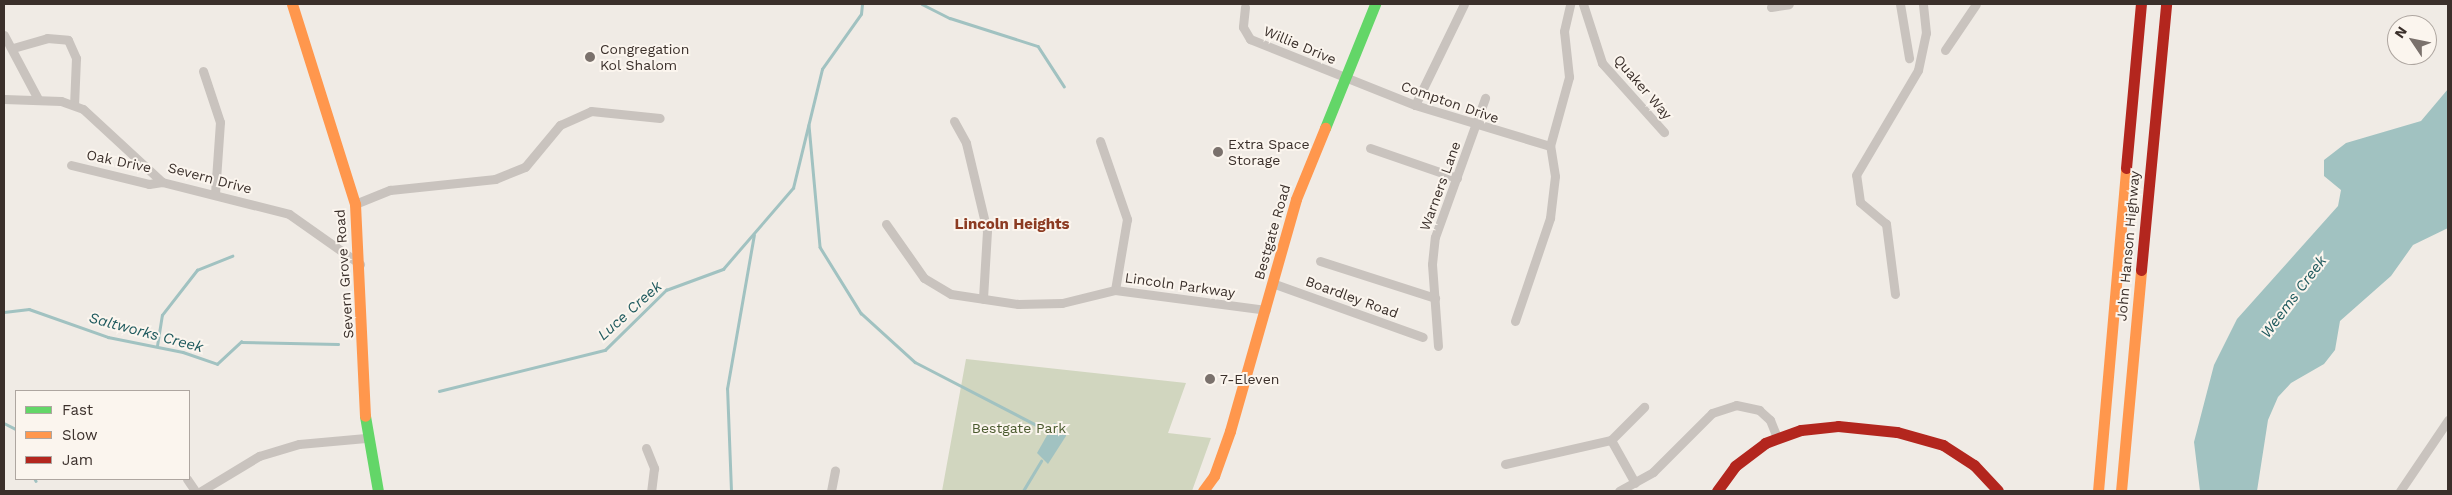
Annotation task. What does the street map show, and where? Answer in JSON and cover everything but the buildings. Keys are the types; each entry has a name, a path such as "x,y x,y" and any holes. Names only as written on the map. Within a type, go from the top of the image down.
{"main road":[{"name":"Severn Grove Road","path":"292,4 355,204 361,264 366,438 378,491"},
{"name":"Bestgate Road","path":"1214,491 1214,476 1314,152 1375,4"},
{"name":"John Hanson Highway","path":"2098,491 2140,4"},
{"name":"John Hanson Highway","path":"2122,487 2166,4"},
{"path":"1717,491 1744,458 1777,437 1838,426 1922,437 1968,460 1998,491"},
{"name":"Bestgate Road","path":"1203,491 1214,476"}],"street":[{"path":"1415,104 1464,4"},
{"path":"1515,321 1550,218 1555,176 1550,146 1569,77 1564,31 1570,4"},
{"name":"Quaker Way","path":"1583,4 1602,63 1664,132"},
{"path":"1771,7 1789,4"},
{"path":"1900,4 1909,58"},
{"path":"1895,294 1886,224 1860,202 1856,175 1918,70 1926,33 1923,4"},
{"path":"1945,50 1976,4"},
{"name":"Willie Drive","path":"1245,7 1243,27 1250,39 1344,79"},
{"path":"4,35 13,48 38,99"},
{"path":"13,48 47,38 68,40 76,58 74,106"},
{"path":"203,71 220,122 215,193"},
{"name":"Compton Drive","path":"1344,79 1476,126 1550,146"},
{"name":"Warners Lane","path":"1438,346 1432,264 1435,237 1476,126 1484,98"},
{"name":"Severn Drive","path":"4,100 38,99 83,109 162,182 215,193 289,214 361,264"},
{"path":"355,204 390,190 503,176 525,167 560,125 591,111 660,118"},
{"path":"954,121 966,143 987,230 983,299"},
{"path":"1100,141 1127,219 1115,290"},
{"path":"1370,148 1457,178"},
{"name":"Oak Drive","path":"71,165 149,184 162,182"},
{"name":"Lincoln Parkway","path":"886,224 924,278 951,294 1018,304 1062,303 1115,290 1266,310"},
{"path":"1320,261 1435,298"},
{"name":"Boardley Road","path":"1272,284 1423,337"},
{"path":"1619,491 1653,472 1712,412 1736,405 1759,410 1770,420 1777,437"},
{"path":"1506,464 1611,440 1644,407"},
{"path":"2400,491 2448,420"},
{"path":"201,491 259,456 299,444 366,438"},
{"path":"1611,440 1635,483"},
{"path":"646,448 654,468 651,491"},
{"path":"831,491 835,470"},
{"path":"188,480 195,491"}],"green space":[{"name":"Bestgate Park","path":"966,359 1186,383 1168,433 1211,438 1192,491 942,491"}],"water":[{"name":"Weems Creek","path":"2448,89 2448,228 2413,245 2391,276 2340,321 2335,350 2324,364 2291,383 2278,397 2268,420 2257,491 2200,491 2194,442 2214,365 2237,319 2338,206 2341,190 2324,176 2324,160 2346,143 2421,121"},
{"path":"1054,423 1066,427 1066,436 1048,464 1037,453"}],"waterway":[{"name":"Luce Creek","path":"439,391 605,350 666,290 723,269 793,188 822,69 861,14 862,4"},
{"path":"922,4 950,18 1038,46 1064,86"},
{"name":"Luce Creek","path":"809,125 820,247 861,313 915,362 1046,430"},
{"path":"731,491 727,389 754,235"},
{"path":"157,346 162,315 197,270 232,256"},
{"name":"Saltworks Creek","path":"4,312 29,309 108,337 183,352 217,364 241,342 338,344"},
{"path":"4,423 15,428"},
{"path":"1023,491 1041,461"}],"traffic: fast":[{"path":"1325,128 1375,4"},
{"path":"365,416 378,491"}],"traffic: slow":[{"path":"292,4 355,204 365,416"},
{"path":"1203,491 1214,476 1230,431 1296,199 1325,128"},
{"path":"2098,491 2126,168"},
{"path":"2121,491 2141,270"}],"traffic: jam":[{"path":"2126,168 2141,4"},
{"path":"2141,270 2166,4"},
{"path":"1717,491 1735,466 1765,443 1801,430 1838,426 1897,432 1943,445 1974,465 1998,491"}],"place":[{"name":"Congregation Kol Shalom","path":"590,57"},
{"name":"Extra Space Storage","path":"1218,152"},
{"name":"7-Eleven","path":"1210,379"}],"district":[{"name":"Lincoln Heights","path":"1012,225"}]}
